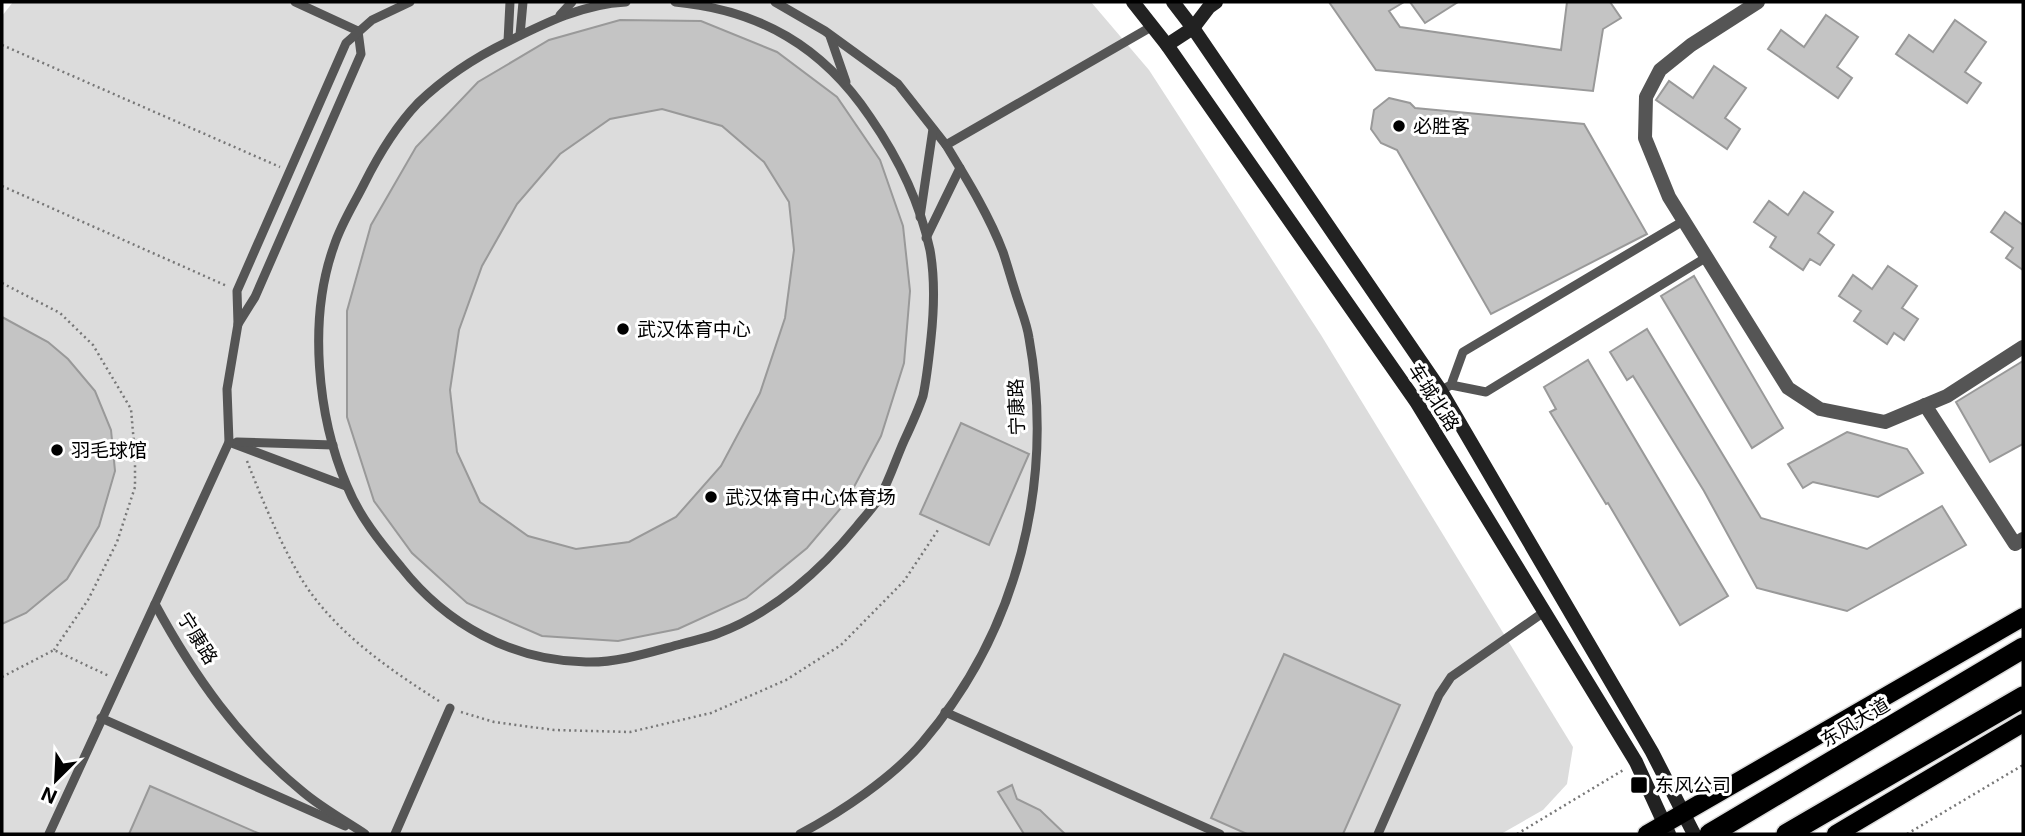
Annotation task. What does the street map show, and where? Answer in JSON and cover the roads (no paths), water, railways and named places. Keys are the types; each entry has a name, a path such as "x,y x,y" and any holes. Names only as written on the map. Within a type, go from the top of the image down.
{"highway":[{"name":"东风大道","path":"1710,834 2023,648"},
{"path":"1787,834 2023,697"}],"main road":[{"name":"车城北路","path":"1135,2 1417,403 1636,762 1666,829"},
{"name":"车城北路","path":"1173,2 1446,388 1652,752 1694,834"},
{"path":"1167,45 1193,28 1216,2"},
{"path":"1647,834 1666,829 1684,813 2023,617"},
{"path":"1836,834 2023,723"}],"street":[{"path":"1758,2 1691,45 1660,70 1646,97 1645,138 1669,197 1788,388 1820,409 1885,422 1947,396 2023,347"},
{"path":"1925,405 2015,544 2023,539"}],"lane":[{"path":"296,2 358,31"},
{"path":"238,324 237,290 346,43 372,20 410,2"},
{"path":"508,41 510,2"},
{"path":"520,35 523,2"},
{"path":"559,17 572,2"},
{"path":"626,2 611,3 559,17 520,35 457,71 417,104 396,130 370,173 333,246 321,303 319,349 325,413 346,486 361,515 411,581 449,617 488,640 527,654 582,662 608,661 722,632 769,607 806,579 845,541 879,499 921,402 928,371 934,311 930,251 908,183 886,139 848,87 824,60 789,37 748,18 720,9 675,2"},
{"name":"宁康路","path":"775,2 830,35 898,84 946,145 1002,250 1029,335 1039,411 1032,505 1020,564 997,625 966,683 921,744 868,792 800,834"},
{"path":"946,145 1152,27"},
{"path":"238,324 256,297 361,54 358,31"},
{"path":"830,35 848,87"},
{"path":"920,219 933,129"},
{"path":"926,238 960,168"},
{"path":"1446,388 1463,352 1685,220"},
{"path":"1417,403 1446,388 1486,392 1707,257"},
{"name":"宁康路","path":"238,324 228,389 229,442 155,604 180,650 231,723 303,792 364,834"},
{"path":"229,442 333,444"},
{"path":"229,442 346,486"},
{"path":"49,834 155,604"},
{"path":"1378,834 1439,695 1451,677 1544,612"},
{"path":"395,834 450,708"},
{"path":"945,712 1220,834"},
{"path":"101,718 364,834"}],"place":[{"name":"必胜客","path":"1399,126"},
{"name":"武汉体育中心","path":"623,329"},
{"name":"羽毛球馆","path":"57,450"},
{"name":"武汉体育中心体育场","path":"711,497"},
{"name":"东风公司","path":"1639,785"}]}
